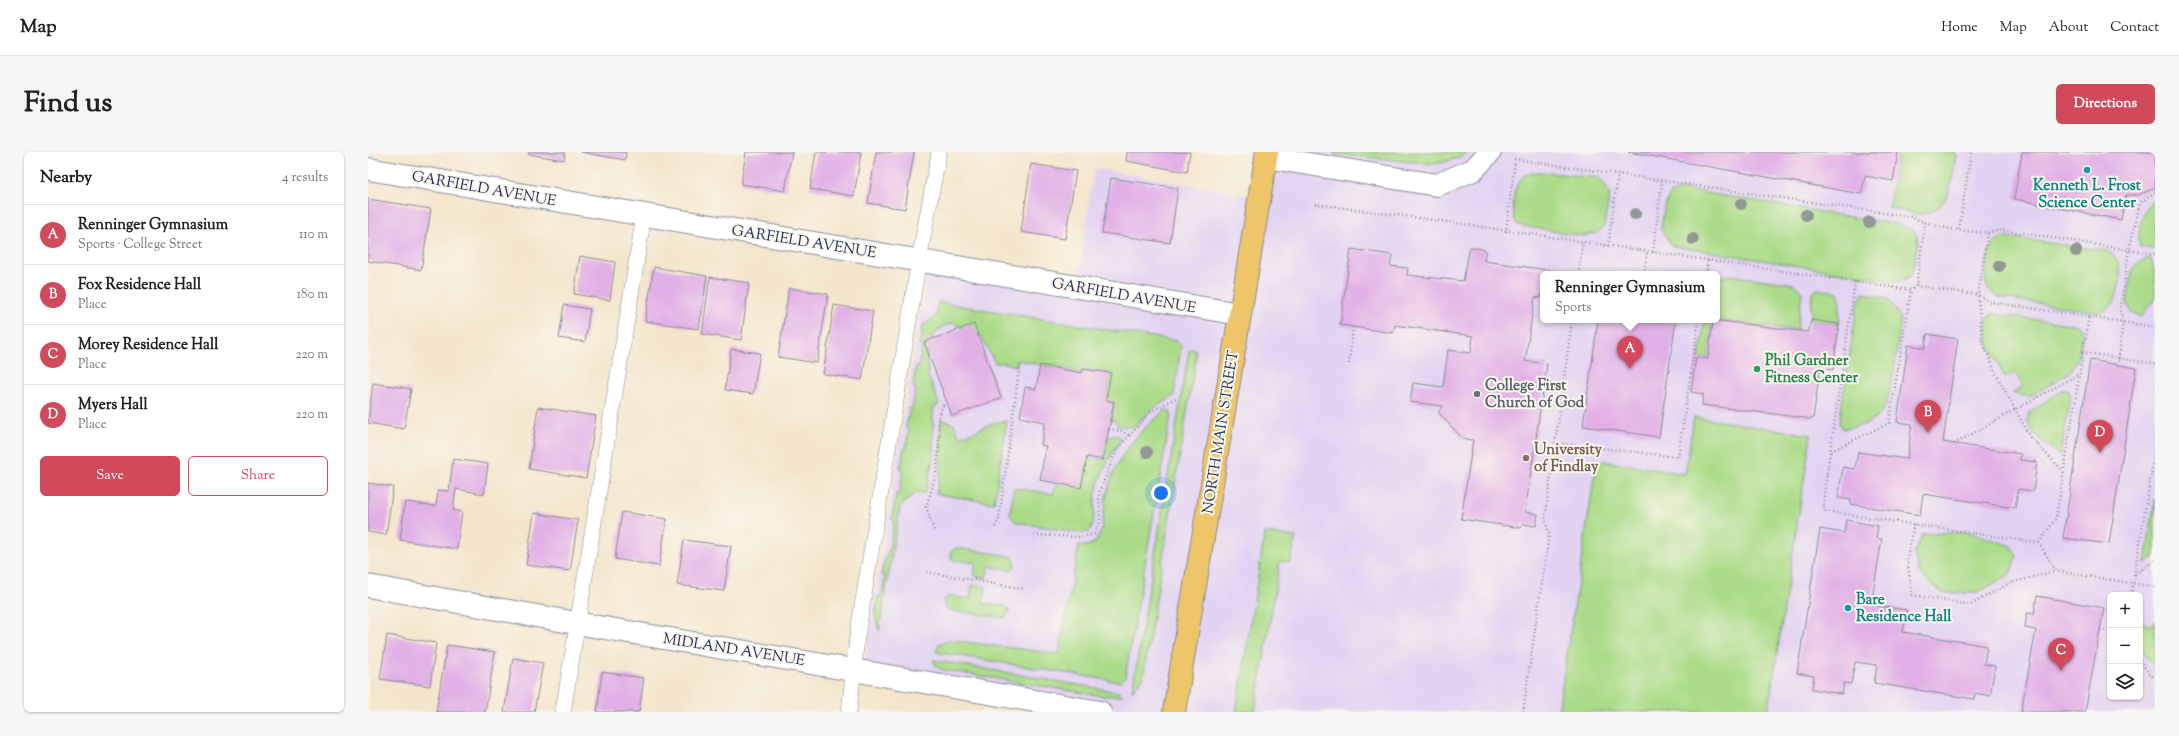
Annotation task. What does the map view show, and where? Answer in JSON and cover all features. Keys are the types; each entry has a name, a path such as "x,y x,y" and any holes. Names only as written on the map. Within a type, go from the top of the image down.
{"main road":[{"name":"NORTH MAIN STREET","path":"1174,712 1266,155"}],"street":[{"path":"1266,155 1437,185 1473,170 1488,154"},
{"name":"GARFIELD AVENUE","path":"368,169 1240,314"},
{"name":"MIDLAND AVENUE","path":"368,586 1100,712"}],"lane":[{"path":"848,712 852,669 919,260 939,152"},
{"path":"563,712 644,215"}],"path":[{"path":"1959,229 1971,152"},
{"path":"1488,154 1912,217 1925,224 1988,233 2002,230 2155,254"},
{"path":"1506,232 1516,159"},
{"path":"1608,246 1618,174"},
{"path":"1653,252 1662,180"},
{"path":"2118,365 2123,321 2120,309 2129,250 2140,204 2155,192"},
{"path":"1315,204 1449,222 1506,232 1911,290"},
{"path":"1830,451 1888,423 1911,290 1916,286 1925,224"},
{"path":"1988,233 1978,295 1982,340 1995,372 2030,436 2063,471"},
{"path":"1578,271 1583,242"},
{"path":"1644,271 1647,252"},
{"path":"1706,271 1708,261"},
{"path":"1855,282 1824,494 1824,511 2039,543"},
{"path":"1916,286 1978,295 1991,302 2155,327"},
{"path":"2039,543 2056,518 2088,316"},
{"path":"1523,712 1549,534 1545,519 1572,323"},
{"path":"1555,443 1678,457 1699,323"},
{"path":"1349,364 1353,327"},
{"path":"2082,352 2155,364"},
{"path":"994,527 999,519 1020,363"},
{"path":"1954,444 2079,374"},
{"path":"1034,535 1080,538 1094,534 1100,522 1100,493 1116,451 1150,412 1177,397"},
{"path":"934,530 926,507 935,484 939,442 938,415 944,403"},
{"path":"1109,429 1122,431 1130,436"},
{"path":"2132,592 2155,450"},
{"path":"1914,524 1907,559 1912,595 1970,605 2010,583 2056,571 2155,587"},
{"path":"2039,543 2056,571"},
{"path":"2135,574 2155,560"},
{"path":"927,572 1025,589"},
{"path":"2100,630 2107,631"},
{"path":"2143,664 2149,674 2155,678"}],"shaded area":[{"name":"University of Findlay","path":"1267,152 2155,152 2155,712 1098,712 863,671 929,262 1077,286 1094,168 1259,197"}],"green space":[{"path":"1334,152 1468,152 1450,161 1430,164 1334,154"},
{"path":"1898,152 1956,152 1952,180 1945,199 1940,206 1932,211 1922,214 1889,208"},
{"path":"1540,172 1599,178 1610,194 1604,226 1597,233 1582,236 1517,225 1515,221 1513,202 1517,184 1526,175"},
{"path":"1683,189 1905,226 1916,233 1918,241 1912,275 1900,282 1672,246 1661,229 1664,208 1670,194"},
{"path":"2155,198 2155,249 2140,247 2139,235 2144,213"},
{"path":"2006,237 2108,251 2114,255 2117,261 2120,275 2118,291 2113,304 2104,311 2097,312 1997,297 1988,289 1985,280 1989,250 1997,240"},
{"path":"2150,258 2155,272 2155,301 2148,307 2141,317 2131,312 2127,303 2132,271 2141,261"},
{"path":"1730,275 1794,284 1802,292 1797,330 1720,320 1720,278"},
{"path":"1817,289 1838,292 1840,299 1839,324 1811,320 1812,293"},
{"path":"1863,293 1888,299 1901,318 1892,383 1885,406 1877,417 1868,423 1843,429 1839,423 1857,306"},
{"path":"938,302 1177,341 1181,347 1174,396 1149,411 1134,427 1118,426 1116,422 1111,420 1114,402 1106,400 1111,373 1084,369 1082,373 1018,360 1016,366 1005,363 995,363 981,336 953,323 944,326 933,335 927,355 928,375 939,404 933,409 933,459 925,493 915,493 900,507 879,631 875,615 878,596 881,596 885,576 881,575 886,555 888,555 894,522 892,520 896,494 899,494 903,470 900,469 904,449 906,449 909,429 906,428 910,408 912,409 916,388 913,387 916,367 919,367 923,325 936,316"},
{"path":"1993,314 2078,325 2083,332 2077,360 2070,372 2029,397 2013,393 2023,386 2015,373 2005,378 1989,345 1986,318"},
{"path":"1705,323 1713,323 1708,359 1699,357"},
{"path":"1195,349 1196,358 1143,678 1132,691 1189,350"},
{"path":"2064,389 2069,391 2071,396 2060,456 2036,436 2027,421 2029,413"},
{"path":"1166,410 1170,411 1171,415 1125,678 1120,682 936,652 939,644 950,640 1059,654 1079,545 1087,546 1096,542 1102,526 1106,497 1110,483 1121,458 1136,438"},
{"path":"1694,417 1811,435 1768,712 1558,712 1597,460 1685,474"},
{"path":"941,419 954,424 960,436 972,433 1000,421 1007,421 994,503 936,494 940,475"},
{"path":"1118,435 1121,440 1109,458 1103,472 1095,498 1093,523 1089,532 1079,533 1016,522 1010,515 1014,488 1053,494 1057,483 1087,457 1103,460 1108,437"},
{"path":"2155,499 2155,556 2145,563"},
{"path":"1968,532 2010,545 2017,556 2009,575 1977,593 1942,593 1920,574 1914,553 1923,534"},
{"path":"1265,533 1296,537 1290,563 1280,561 1255,712 1236,712"},
{"path":"956,548 1012,556 1015,561 1014,568 1010,570 989,566 986,578 974,576 976,563 954,560 951,558 951,552"},
{"path":"972,585 986,587 983,603 1005,606 1009,610 1005,618 948,610 944,605 944,599 950,596 970,599"},
{"path":"2155,621 2155,666 2145,655 2143,650 2143,622 2147,625 2152,625"},
{"path":"933,660 1119,692 1122,696 1102,696 943,670 936,666"}],"building":[{"path":"529,152 565,152 564,160 528,154"},
{"path":"581,152 626,152 625,160"},
{"path":"746,152 792,152 785,191 741,184"},
{"path":"816,152 861,152 854,196 810,189"},
{"path":"876,152 914,152 905,209 868,203"},
{"path":"1127,152 1190,152 1187,172 1126,161"},
{"path":"1628,152 1898,152 1893,181 1865,176 1861,194"},
{"name":"Kenneth L. Frost Science Center","path":"2022,152 2155,152 2155,188 2138,195 2126,195 2121,220 2014,199"},
{"path":"1031,164 1076,171 1065,239 1021,232"},
{"path":"1111,178 1178,188 1170,243 1102,233"},
{"path":"368,199 431,209 421,270 368,261"},
{"name":"College First Church of God","path":"1470,247 1486,250 1484,261 1555,271 1540,271 1540,298 1535,297 1525,361 1547,364 1525,512 1538,514 1536,526 1522,524 1521,528 1461,519 1473,440 1463,439 1438,412 1443,406 1410,402 1413,383 1443,387 1448,350 1471,353 1473,336 1395,325 1393,333 1340,325 1351,249 1392,255 1390,266 1408,268 1407,275 1463,281"},
{"path":"580,256 615,262 610,300 574,294"},
{"path":"654,267 707,276 699,329 645,321"},
{"path":"710,277 749,283 741,340 702,334"},
{"path":"789,288 828,294 817,363 778,357"},
{"path":"564,305 590,309 585,342 559,338"},
{"path":"834,305 873,311 862,380 823,374"},
{"name":"Phil Gardner Fitness Center","path":"1811,320 1839,324 1833,370 1820,368 1813,419 1702,405 1703,394 1691,392 1696,357 1708,359 1713,323 1720,323 1720,321 1809,332"},
{"path":"1598,323 1676,323 1659,437 1583,426"},
{"path":"974,324 1001,398 952,416 924,342"},
{"path":"1927,334 1958,339 1943,442 2021,454 2020,460 2037,462 2033,491 2018,489 2015,508 1923,494 1920,515 1850,504 1851,500 1838,498 1843,467 1855,469 1858,452 1907,459 1912,424 1897,422 1908,345 1925,348"},
{"path":"731,349 760,353 753,394 725,390"},
{"path":"2090,360 2136,368 2109,544 2063,538"},
{"path":"1040,365 1082,373 1083,369 1111,373 1106,400 1114,402 1103,460 1087,457 1081,488 1040,480 1046,446 1041,445 1045,422 1020,417 1025,387 1036,389"},
{"path":"373,383 411,389 404,429 368,423"},
{"path":"538,407 596,416 586,478 529,469"},
{"path":"453,459 488,464 484,494 456,489 453,510 462,512 457,549 400,540 405,502 436,506 438,490 449,491"},
{"path":"368,483 393,487 386,535 368,532"},
{"path":"622,512 667,519 659,566 615,559"},
{"path":"534,513 578,520 570,571 526,565"},
{"name":"Bare Residence Hall","path":"1846,520 1878,526 1876,538 1882,539 1871,605 1907,610 1903,632 1987,646 1984,664 1995,666 1990,696 1975,693 1974,699 1874,683 1877,665 1855,662 1851,684 1844,683 1842,694 1812,689 1814,676 1797,673 1820,529 1844,533"},
{"path":"684,540 731,546 724,591 677,585"},
{"path":"2037,596 2104,608 2085,712 2021,712 2036,630 2025,628 2027,613 2034,614"},
{"path":"387,635 436,643 430,686 380,679"},
{"path":"447,645 495,652 485,712 436,712"},
{"path":"513,658 543,663 534,712 504,712"},
{"path":"602,672 644,678 639,712 597,712"}],"place":[{"name":"Kenneth L. Frost Science Center","path":"2087,170"},
{"name":"Renninger Gymnasium","path":"1630,369"},
{"name":"Phil Gardner Fitness Center","path":"1757,369"},
{"name":"College First Church of God","path":"1477,394"},
{"name":"Fox Residence Hall","path":"1928,433"},
{"name":"Myers Hall","path":"2100,453"},
{"name":"University of Findlay","path":"1526,458"},
{"name":"Bare Residence Hall","path":"1848,608"},
{"name":"Morey Residence Hall","path":"2061,671"}]}
